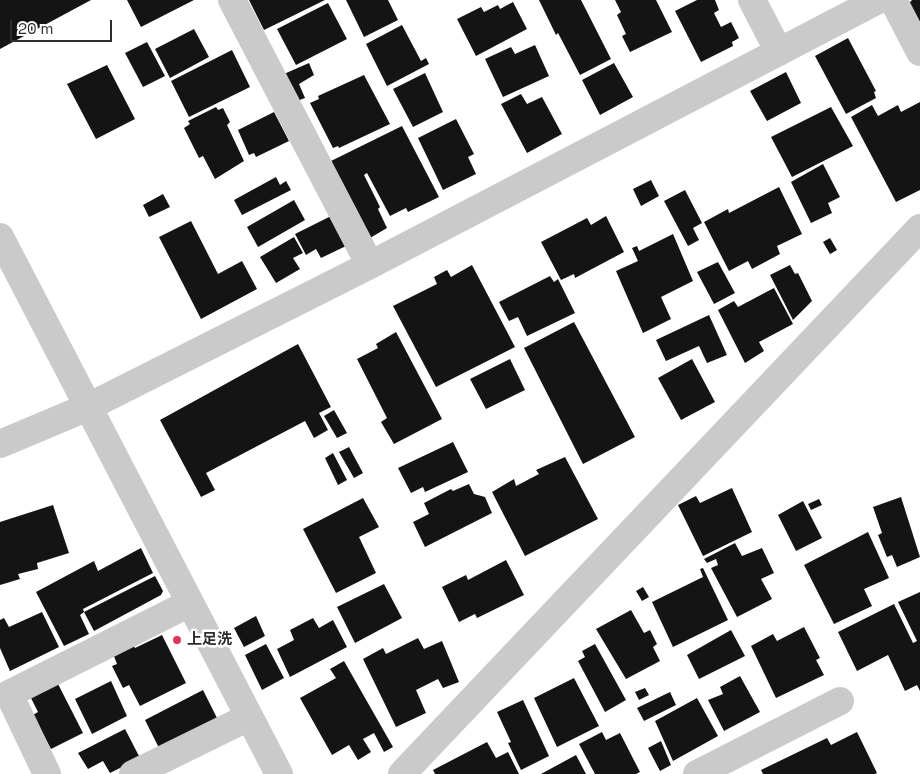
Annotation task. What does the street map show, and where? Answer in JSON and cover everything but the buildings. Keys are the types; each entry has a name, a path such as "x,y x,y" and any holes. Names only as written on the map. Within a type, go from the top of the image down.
{"street":[{"path":"232,0 370,265"},
{"path":"752,0 779,52"},
{"path":"0,444 88,406 370,265 878,0"},
{"path":"893,0 920,52"},
{"path":"402,774 920,228"},
{"path":"0,237 279,774"},
{"path":"47,774 9,694 190,603"},
{"path":"696,774 840,701"},
{"path":"132,774 249,717"}],"place":[{"name":"上足洗","path":"177,640"}]}
